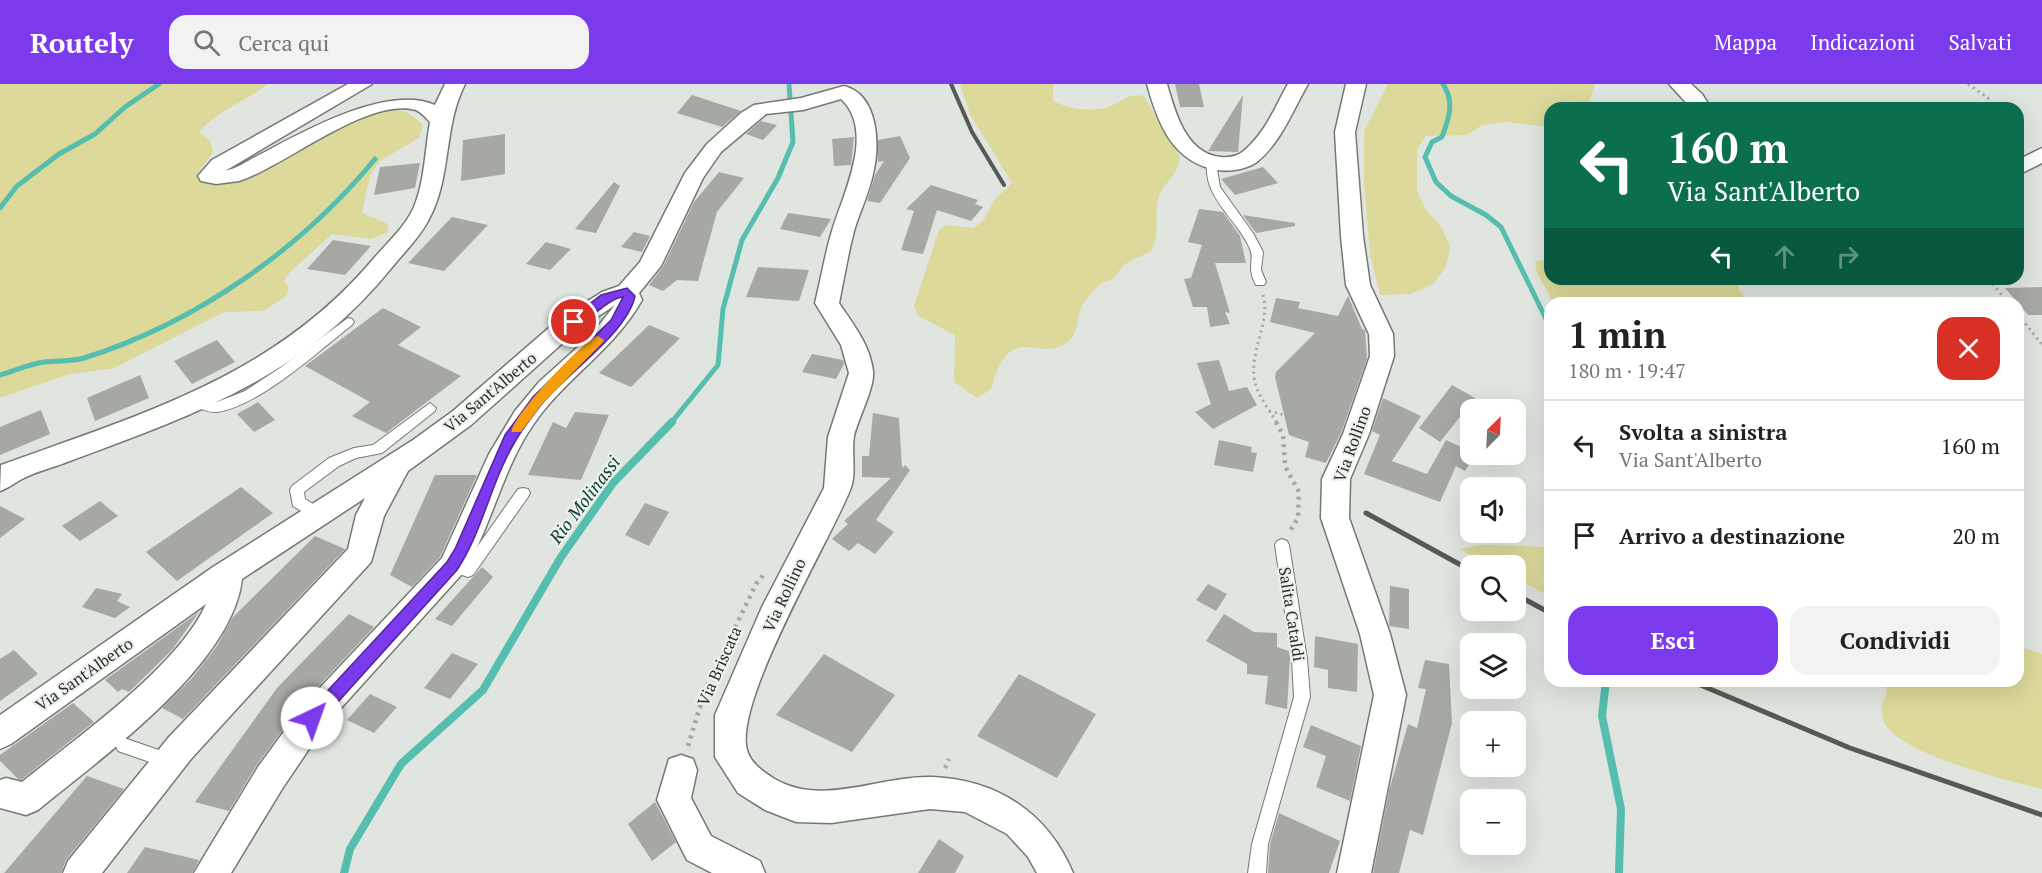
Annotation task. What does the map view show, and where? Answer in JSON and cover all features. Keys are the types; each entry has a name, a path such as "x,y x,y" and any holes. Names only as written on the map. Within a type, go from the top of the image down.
{"street":[{"path":"362,84 219,165 209,176 218,179 238,175 342,121 382,106 416,104 425,106 439,119"},
{"path":"0,480 11,472 195,402 292,348 344,308 417,223 427,205 439,119 455,84"},
{"path":"1157,84 1166,117 1177,135 1194,155 1211,163 1235,163 1250,157 1278,122 1298,84"},
{"name":"Via Rollino","path":"1354,873 1390,695 1375,634 1335,518 1336,479 1356,434 1383,356 1382,334 1358,285 1352,237 1345,132 1356,84"},
{"path":"1679,84 1697,102"},
{"path":"211,873 270,778 312,718 452,566 461,552 509,439 537,401 615,323 630,300 627,292 650,266 693,178 714,148 748,117 761,109 840,91"},
{"name":"Via Rollino","path":"840,91 861,107 867,152 866,170 843,230 826,303 853,344 861,373 841,437 838,488 777,607 730,715 730,750 737,768 764,792 796,806 831,807 930,793 966,796 1019,822 1040,845 1056,873"},
{"path":"2024,165 2042,154"},
{"name":"Via Sant'Alberto","path":"0,734 228,574 318,514 396,467 461,418 530,357 591,309 610,296 627,292"},
{"path":"80,873 170,761 361,554 370,515 396,467"},
{"path":"786,550 838,488"},
{"path":"6,794 26,799 121,722 173,672 209,631 226,590 228,574"},
{"path":"681,770 674,800 699,848 748,873"}],"lane":[{"path":"1211,163 1215,187 1249,236 1257,252 1255,270 1260,282"},
{"path":"195,402 214,407 237,400 257,389 348,322"},
{"name":"Via Sant'Alberto","path":"318,514 298,502 297,490 333,462 354,453 377,449 430,408"},
{"path":"452,566 468,571 523,493"},
{"name":"Salita Cataldi","path":"1257,873 1262,834 1302,697 1303,680 1285,584 1282,545"},
{"path":"124,746 170,761"}],"path":[{"path":"1968,84 1988,98 1988,102"},
{"name":"Salita Cataldi","path":"1260,282 1266,306 1255,362 1255,382 1282,435 1284,466 1299,492 1298,518 1282,545"},
{"path":"1994,285 2003,297"},
{"path":"2024,322 2042,345"},
{"path":"1268,411 1356,434"},
{"name":"Via Briscata","path":"681,770 705,690 725,648 756,584 786,550"}],"shaded area":[{"path":"0,84 268,84 222,112 199,132 210,141 213,152 198,173 202,178 235,181 366,116 383,111 403,111 423,125 419,138 380,161 370,175 362,213 388,224 388,232 371,239 332,234 290,272 284,281 289,288 286,296 264,311 224,312 114,368 66,375 0,398"},
{"path":"960,84 1053,84 1053,100 1066,106 1082,109 1099,109 1118,103 1130,96 1144,96 1180,157 1178,167 1160,194 1156,236 1151,251 1127,263 1113,278 1102,283 1093,291 1080,310 1075,332 1068,342 1057,348 1016,349 1007,355 999,367 991,389 977,398 954,382 955,335 918,316 914,306 939,230 946,225 973,228 983,221 995,199 1012,183 970,114"},
{"path":"1388,84 1595,84 1589,102 1544,102 1544,126 1507,122 1482,125 1467,135 1426,136 1417,149 1417,191 1426,210 1442,228 1450,247 1446,267 1433,284 1411,294 1380,295 1370,254 1364,182 1364,131"},
{"path":"1544,260 1544,285 1536,268 1535,262"},
{"path":"1544,285 1739,285 1744,297 1550,297"},
{"path":"1483,545 1544,547 1544,593 1526,584 1526,555 1471,555 1459,549"},
{"path":"2024,648 2042,654 2042,789 1981,773 1912,746 1895,735 1885,724 1881,706 1887,693 1886,687 2024,687"}],"building":[{"path":"1175,84 1199,84 1204,107 1180,107"},
{"path":"692,95 741,111 722,127 677,113"},
{"path":"1243,95 1238,152 1208,151"},
{"path":"761,121 777,125 763,140 746,134"},
{"path":"505,134 505,174 461,181 463,140"},
{"path":"900,136 910,158 880,203 867,201 875,175 884,161 878,162 878,140"},
{"path":"854,137 851,165 834,166 832,139"},
{"path":"420,163 415,188 374,195 380,167"},
{"path":"1263,167 1278,183 1235,195 1221,179"},
{"path":"719,172 744,178 717,212 698,281 677,280 663,291 649,285 663,267 694,202"},
{"path":"614,182 620,186 596,233 575,229"},
{"path":"931,185 978,200 975,204 983,207 971,221 937,210 923,254 901,250 914,211 906,209"},
{"path":"1199,209 1223,212 1240,236 1246,263 1215,263 1230,313 1225,312 1230,324 1210,327 1207,307 1193,307 1184,279 1191,278 1202,245 1188,242"},
{"path":"788,213 831,219 820,237 780,229"},
{"path":"1243,215 1295,223 1295,226 1256,233"},
{"path":"452,217 488,225 444,271 408,263"},
{"path":"634,232 650,236 642,252 621,247"},
{"path":"333,240 371,246 345,275 307,269"},
{"path":"546,242 571,249 550,270 526,264"},
{"path":"758,267 809,270 799,301 746,297"},
{"path":"2042,287 2042,315 2028,315 2024,310 2024,297 2013,297 2005,288"},
{"path":"1348,296 1362,329 1365,330 1367,359 1341,433 1326,463 1305,457 1309,442 1289,435 1275,377 1276,372 1315,333 1270,322 1276,298 1300,302 1298,308 1338,316"},
{"path":"383,308 421,327 398,345 461,376 386,433 352,416 370,402 305,366"},
{"path":"649,325 680,338 631,387 599,373"},
{"path":"217,340 235,362 192,384 174,361"},
{"path":"812,354 843,360 844,364 836,379 802,372"},
{"path":"1219,360 1229,391 1247,387 1257,405 1213,429 1195,412 1211,404 1197,363"},
{"path":"140,375 149,398 95,421 87,398"},
{"path":"1452,385 1475,398 1460,399 1460,417 1440,442 1419,428"},
{"path":"1383,398 1421,416 1392,461 1427,474 1446,440 1460,446 1460,465 1469,465 1465,471 1456,466 1440,502 1364,474 1380,435 1372,431"},
{"path":"258,402 275,420 254,432 237,414"},
{"path":"41,410 50,434 0,455 0,427"},
{"path":"575,412 609,415 581,480 528,475 553,422 566,428"},
{"path":"873,413 899,418 902,468 905,465 910,470 876,520 894,532 875,554 858,543 849,551 832,539 848,524 844,521 891,478 862,477 862,456 869,456"},
{"path":"1219,440 1252,447 1251,452 1257,453 1253,472 1214,465"},
{"path":"435,475 477,475 440,557 412,587 390,575"},
{"path":"241,487 273,513 177,581 146,552"},
{"path":"100,501 118,516 80,541 62,526"},
{"path":"645,503 669,512 649,546 625,535"},
{"path":"0,506 25,519 0,538"},
{"path":"315,536 345,549 183,719 162,708 192,678 217,646 233,617"},
{"path":"482,567 493,577 452,626 435,619"},
{"path":"1208,584 1227,594 1216,611 1196,600"},
{"path":"1390,586 1409,589 1409,629 1389,626"},
{"path":"96,588 122,594 117,601 130,607 115,618 82,607"},
{"path":"199,612 172,650 129,692 122,689 118,692 105,680"},
{"path":"349,614 374,627 299,707 256,766 229,811 195,802 277,688"},
{"path":"1224,614 1254,632 1277,633 1277,647 1289,651 1287,709 1265,704 1268,676 1247,674 1247,664 1206,641"},
{"path":"1315,636 1358,644 1357,692 1328,688 1328,670 1314,667"},
{"path":"14,650 38,674 0,701 0,659"},
{"path":"452,653 478,664 450,699 424,688"},
{"path":"824,654 895,695 852,752 776,715"},
{"path":"1425,660 1449,664 1452,723 1423,835 1410,830 1399,873 1373,873 1389,791 1408,724 1417,728 1426,689 1418,688"},
{"path":"1019,674 1096,714 1057,778 977,736"},
{"path":"370,694 397,707 374,733 347,720"},
{"path":"73,703 94,722 21,780 18,779 0,761 0,755"},
{"path":"1311,725 1361,746 1350,801 1316,787 1326,756 1303,747"},
{"path":"87,776 124,789 66,860 61,873 4,873"},
{"path":"655,802 676,842 652,861 628,824"},
{"path":"1279,813 1340,841 1329,873 1268,873 1270,844"},
{"path":"939,839 964,856 955,873 918,873"},
{"path":"145,847 199,860 192,873 127,873"}],"waterway":[{"path":"0,208 17,186 59,154 95,134 125,107 159,84"},
{"name":"Rio Molinassi","path":"671,423 718,365 723,309 742,240 778,178 793,142 789,84"},
{"path":"1443,84 1449,97 1449,117 1442,137 1432,142 1425,157 1436,182 1451,196 1486,215 1501,227 1544,315"},
{"path":"0,375 38,363 84,358 166,325 206,303 244,279 280,252 346,192 375,159"},
{"name":"Rio Molinassi","path":"344,873 350,849 401,764 483,690 561,557 613,483 672,422"},
{"path":"1605,687 1602,716 1621,809 1619,873"}],"railway":[{"path":"951,84 972,132 1004,185"},
{"path":"1366,513 1460,565"},
{"path":"1526,600 1544,610"},
{"path":"1705,687 1850,748 2042,815"}],"slow traffic":[{"path":"517,429 537,401 598,340"}],"route":[{"path":"312,718 452,566 461,552 509,439 537,401 615,323 628,304 630,296 627,292 605,298 574,322"}]}
